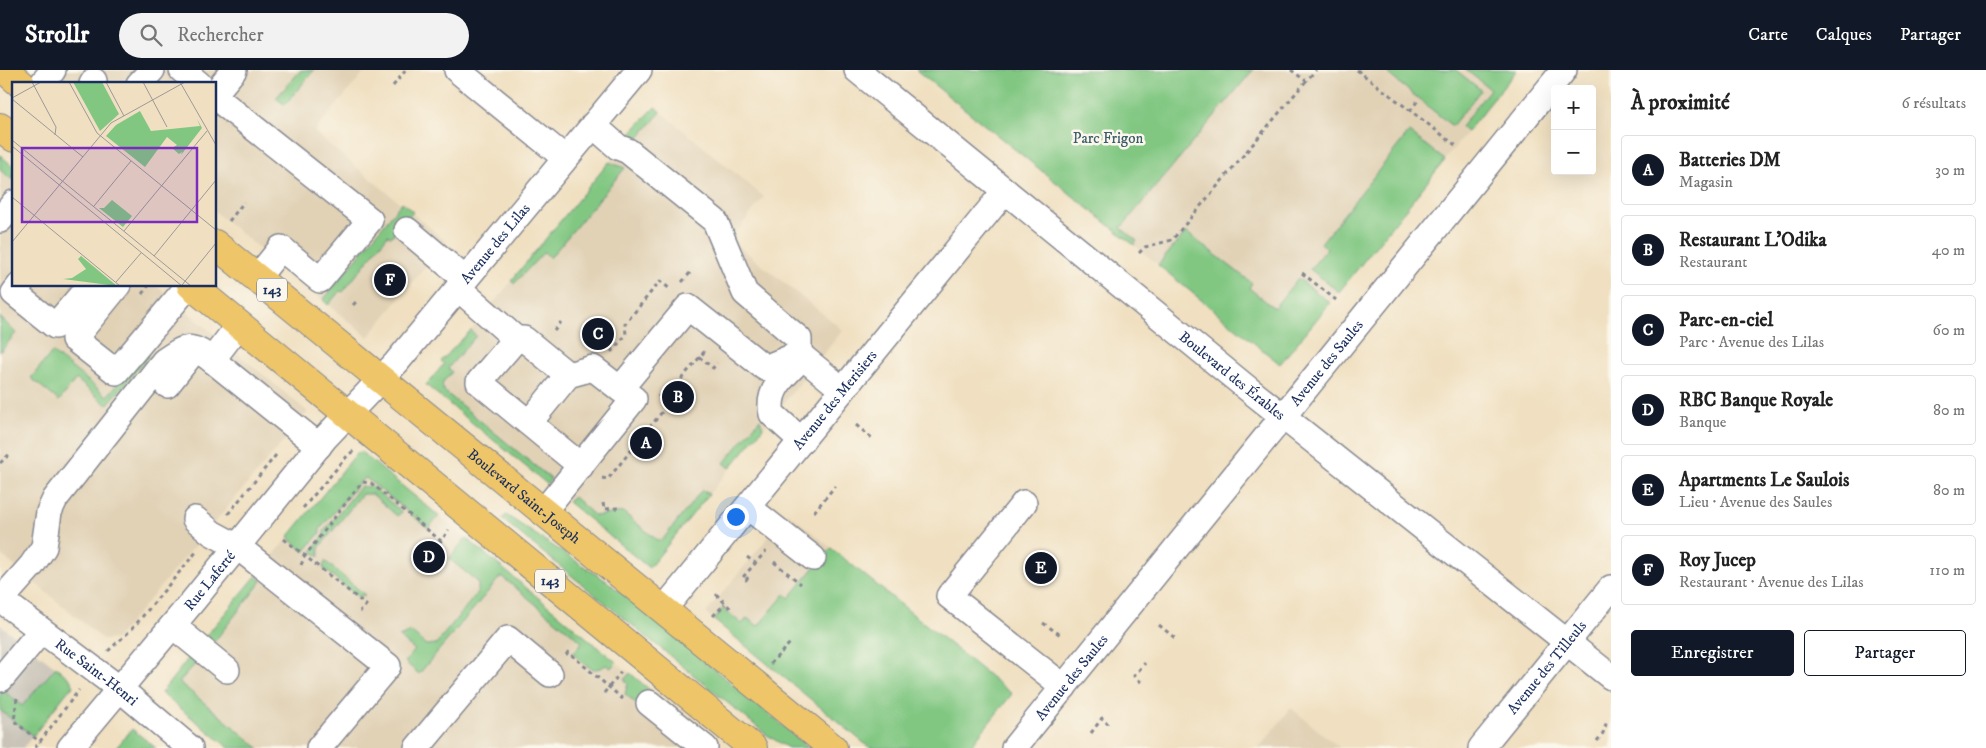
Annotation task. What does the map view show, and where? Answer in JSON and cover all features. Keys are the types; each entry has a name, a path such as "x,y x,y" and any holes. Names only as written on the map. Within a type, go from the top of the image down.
{"main road":[{"path":"5,70 19,82"},
{"path":"0,127 12,136"},
{"name":"Boulevard Saint-Joseph","path":"220,234 256,278 834,748"},
{"name":"143","path":"191,286 753,748"}],"street":[{"path":"44,82 53,70"},
{"path":"141,82 152,70"},
{"path":"182,70 197,82"},
{"path":"216,92 234,70"},
{"path":"457,70 565,158"},
{"name":"Avenue des Lilas","path":"348,414 381,380 639,70"},
{"name":"Boulevard des Érables","path":"857,70 1284,417 1611,677"},
{"name":"Avenue des Saules","path":"1014,748 1564,70"},
{"path":"216,98 370,220 320,280 281,248 256,278"},
{"path":"593,125 618,147 628,151 715,221 745,293 800,339 801,355 774,388 771,410 775,418 802,441"},
{"name":"Avenue des Merisiers","path":"664,609 1004,191"},
{"path":"0,220 12,205"},
{"path":"407,230 516,339 524,339 568,375"},
{"path":"19,286 14,293 59,334 116,372 189,286"},
{"path":"59,334 89,286"},
{"path":"59,334 117,286"},
{"path":"620,389 680,295 765,368 801,355"},
{"path":"166,385 214,368 239,325"},
{"path":"516,339 479,382 581,466"},
{"path":"0,600 32,565 44,547 48,512 66,483 164,360 180,350 214,368 318,446"},
{"path":"801,355 843,390"},
{"path":"529,423 568,375 593,368 634,399 543,512"},
{"name":"Rue Laferté","path":"70,748 173,626 318,446 348,414"},
{"path":"1024,503 950,596 1064,687"},
{"path":"748,506 814,558"},
{"path":"195,520 212,533 238,546 388,666 319,748"},
{"name":"Avenue des Tilleuls","path":"1481,748 1611,588"},
{"name":"Rue Saint-Henri","path":"0,600 120,689 190,748"},
{"path":"173,626 227,670"},
{"path":"1,679 41,631"},
{"path":"417,748 508,639 550,674"},
{"path":"649,703 705,748"}],"path":[{"path":"393,86 406,70"},
{"path":"1291,70 1306,82"},
{"path":"1138,253 1145,247 1172,240 1316,70"},
{"path":"1358,70 1458,147"},
{"path":"1410,111 1419,99"},
{"path":"220,234 244,202"},
{"path":"609,354 626,335 625,324 660,281 680,295 690,272"},
{"path":"1302,273 1336,300"},
{"path":"551,335 561,322"},
{"path":"676,385 705,350"},
{"path":"699,357 713,368"},
{"path":"602,478 608,478 666,407 664,400"},
{"path":"856,425 873,439"},
{"path":"300,512 349,454 360,447"},
{"path":"0,463 10,454"},
{"path":"305,556 362,482 371,483 441,541"},
{"path":"814,512 835,486"},
{"path":"603,503 604,509 619,508"},
{"path":"436,547 454,524"},
{"path":"284,539 366,605"},
{"path":"763,554 801,584"},
{"path":"747,557 755,563 743,577 746,580 748,577"},
{"path":"716,594 733,611"},
{"path":"710,621 725,604"},
{"path":"1043,623 1062,636"},
{"path":"1159,625 1176,639"},
{"path":"108,650 121,641 132,629"},
{"path":"767,668 792,641"},
{"path":"1141,682 1134,676 1145,663"},
{"path":"604,692 626,665"},
{"path":"35,748 76,694"},
{"path":"16,702 14,721 40,742"},
{"path":"1091,733 1102,718 1108,724"},
{"path":"1597,740 1603,733 1608,721"}],"shaded area":[{"path":"41,70 366,70 314,132 446,241 368,337 216,213 216,82 55,82"},
{"path":"1253,70 1466,70 1497,95 1280,364 1118,232"},
{"path":"655,107 764,197 733,236 732,241 843,330 649,568 426,385"},
{"path":"0,155 12,165 12,286 156,286 308,412 116,639 104,640 0,554"},
{"path":"361,452 721,748 229,748 161,693 357,453"},
{"path":"788,513 834,550 751,651 706,613"},
{"path":"0,625 56,667 70,679 74,686 23,748 0,748"},
{"path":"1291,708 1340,748 1259,748"}],"green space":[{"path":"301,70 314,70 285,105 276,98"},
{"name":"Parc Frigon","path":"916,70 1253,70 1121,228 1137,241 1134,245"},
{"path":"1391,70 1456,70 1481,90 1452,126 1388,74"},
{"path":"1466,70 1517,70 1467,132 1461,127 1490,89"},
{"path":"655,107 661,112 637,140 629,135"},
{"path":"1409,132 1445,160 1339,292 1310,269 1327,249 1321,243"},
{"path":"0,155 12,165 12,179 11,179 0,170"},
{"path":"609,162 625,168 550,258 544,252 514,284 511,281"},
{"path":"402,202 413,212 391,237 388,235 343,292 340,291 328,305 323,300"},
{"path":"1186,232 1252,283 1249,288 1274,308 1298,278 1330,303 1280,364 1158,265"},
{"path":"0,317 16,333 0,352"},
{"path":"471,330 476,336 448,368 452,372 444,381 442,386 444,391 551,479 547,484 426,385 444,364 441,361"},
{"path":"52,352 107,396 145,354 149,356 107,405 76,379 59,401 31,378"},
{"path":"760,419 763,428 730,468 724,463"},
{"path":"361,452 439,516 428,528 366,478 362,480 320,529 320,533 304,552 288,537 357,453"},
{"path":"370,485 402,512 397,516 372,494 362,494 319,548 319,557 312,551 324,535 324,531 361,486 367,487"},
{"path":"702,490 709,494 649,568 568,502 574,497 595,516 623,512 657,540 663,539"},
{"path":"506,515 608,582 810,748 788,748 767,735 502,519"},
{"path":"466,538 616,662 611,668 606,665 601,668 592,669 585,665 573,654 582,642 501,576 419,674 405,662 415,650 399,637 411,632 426,645 436,644 478,592 478,582 449,559"},
{"path":"831,548 1012,694 969,748 870,748 714,620 723,608 742,624 747,618 758,626 785,594 789,598"},
{"path":"325,561 365,595 358,597 323,568"},
{"path":"256,576 262,581 214,642 206,636"},
{"path":"191,655 198,661 179,682 259,748 229,748 161,693"},
{"path":"56,667 70,679 74,686 33,736 0,710 0,688 22,706"},
{"path":"630,673 650,690 637,704 625,694 628,683 624,680"},
{"path":"132,729 156,748 116,748"}],"place":[{"name":"Roy Jucep","path":"390,280"},
{"name":"Parc-en-ciel","path":"598,334"},
{"name":"Restaurant L'Odika","path":"678,397"},
{"name":"Batteries DM","path":"646,443"},
{"name":"RBC Banque Royale","path":"429,557"},
{"name":"Apartments Le Saulois","path":"1041,568"}]}
